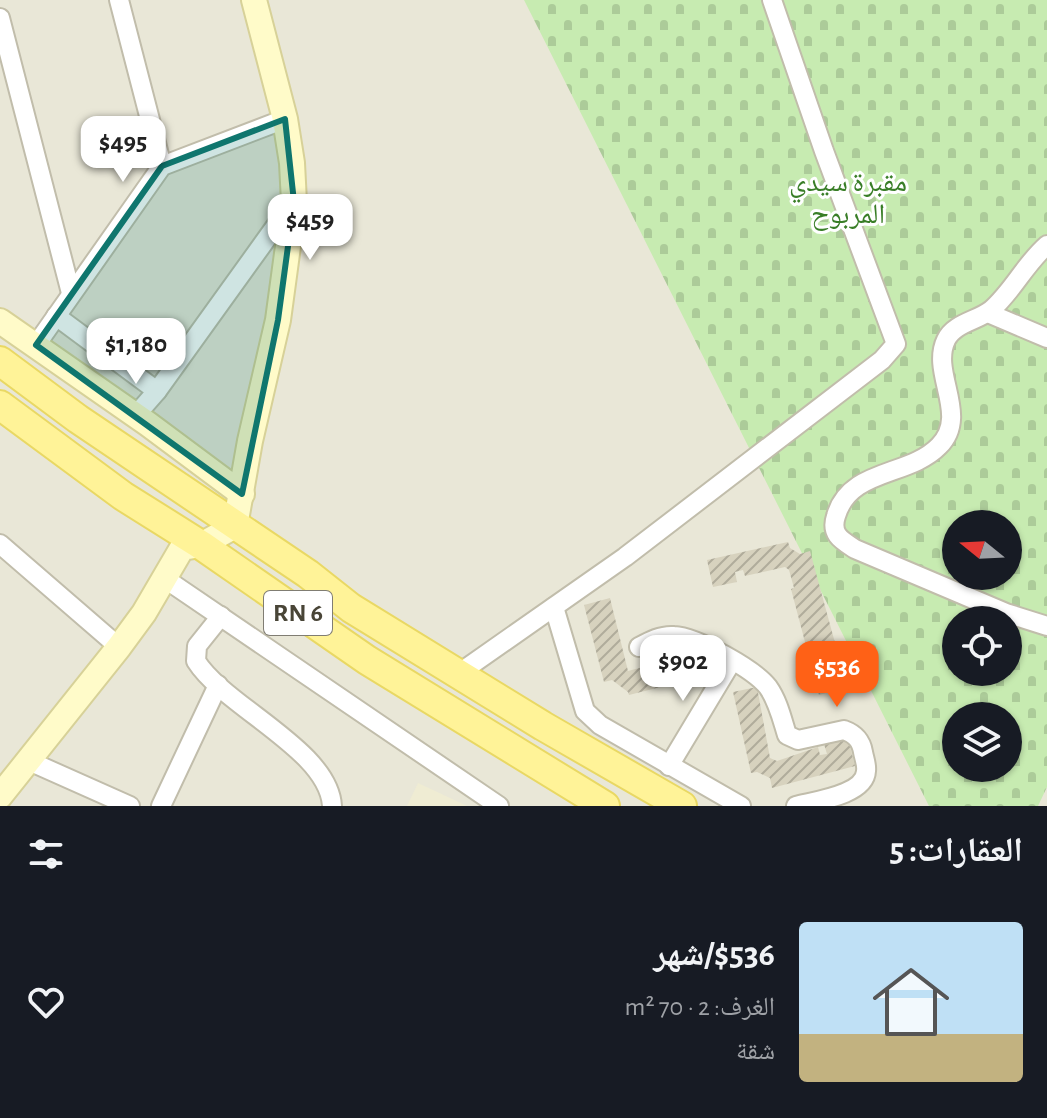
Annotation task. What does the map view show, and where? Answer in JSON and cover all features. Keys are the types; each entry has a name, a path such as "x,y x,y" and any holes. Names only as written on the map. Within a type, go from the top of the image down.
{"main road":[{"name":"RN 6","path":"0,361 78,419 308,574 351,608 652,799 682,806"},
{"name":"RN 6","path":"0,405 123,496 201,545 367,660 605,806"}],"street":[{"path":"119,0 162,166"},
{"path":"0,796 144,613 182,548 201,545 235,526 250,441 278,320 294,202 285,119 254,0"},
{"path":"458,674 625,557 838,395 882,360 896,344 772,0"},
{"path":"0,18 71,293"},
{"path":"36,345 162,166 285,119"},
{"path":"136,415 157,391 294,202"},
{"path":"1047,245 1036,254 1004,298 988,313 953,330 941,363 951,402 950,424 940,445 918,460 875,476 848,492 833,528 837,538 863,553 1006,613 1047,626"},
{"path":"988,313 1047,338"},
{"path":"56,316 157,391"},
{"path":"0,321 136,415 242,494"},
{"path":"0,544 119,647"},
{"path":"164,578 499,806"},
{"path":"554,607 585,711 600,725 741,806"},
{"path":"221,616 197,646 195,654 200,668 303,755 329,790 332,806"},
{"path":"639,647 655,639 676,636 732,661 765,683 791,738 798,740 844,730 852,733 862,744 867,770 864,782 852,790 796,806"},
{"path":"669,766 732,661"},
{"path":"161,806 218,685"},
{"path":"29,761 130,806"}],"highlighted area":[{"path":"285,119 294,202 278,320 242,494 36,345 162,166"}],"shaded area":[{"path":"0,0 1047,0 1047,806 0,806"},
{"path":"418,783 467,806 407,806"}],"green space":[{"name":"مقبرة سيدي المربوح","path":"524,0 1047,0 1047,787 1038,806 929,806"}],"building":[{"path":"788,542 790,548 800,554 810,551 847,687 819,695 791,589 794,588 789,570 785,567 745,576 743,570 735,572 737,582 713,587 707,560"},
{"path":"610,598 628,671 703,651 708,675 629,695 612,680 604,682 584,605"},
{"path":"757,687 770,758 777,761 818,747 820,755 827,754 824,744 848,738 855,766 772,788 770,778 757,772 751,773 733,692"}]}
